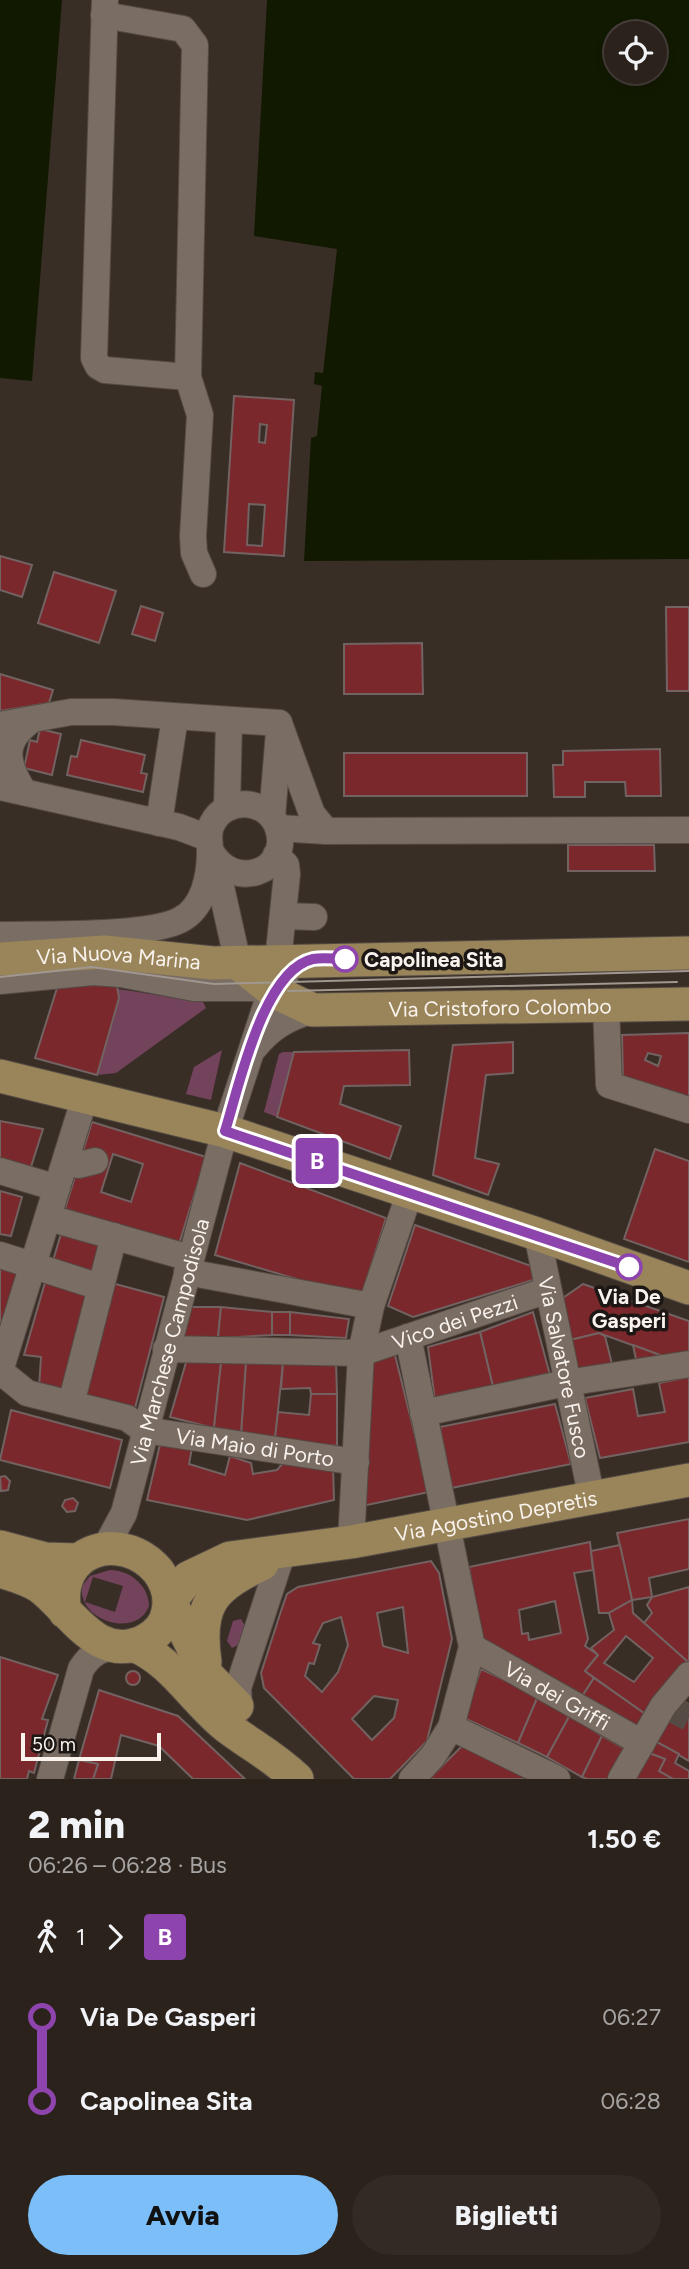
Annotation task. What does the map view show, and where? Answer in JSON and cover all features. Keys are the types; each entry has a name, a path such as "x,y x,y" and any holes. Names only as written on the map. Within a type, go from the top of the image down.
{"main road":[{"name":"Via Nuova Marina","path":"0,959 104,952 188,962 238,963"},
{"path":"273,980 311,959 689,953"},
{"path":"238,963 273,980 313,1010"},
{"name":"Via Cristoforo Colombo","path":"313,1010 689,1004"},
{"path":"0,1076 225,1131 537,1234 689,1289"},
{"name":"Via Agostino Depretis","path":"291,1554 689,1480"},
{"path":"0,1547 45,1559 91,1555 117,1549 145,1560 162,1576 170,1601 206,1674 239,1708 273,1756 297,1779"},
{"path":"125,1645 145,1641 164,1625 170,1601 188,1578 230,1558 270,1551 291,1554"},
{"path":"206,1674 202,1623 212,1598 235,1577 291,1554"},
{"path":"65,1612 63,1584 68,1571 91,1555"},
{"path":"0,1571 39,1587 88,1635 152,1652 225,1725 273,1756"}],"street":[{"path":"188,377 105,370 98,366 94,358 105,8 183,29 195,45 188,377 200,415 193,536 194,552 203,575"},
{"path":"0,725 71,712 113,712 279,723"},
{"path":"175,717 169,825 193,850 203,893"},
{"path":"33,719 18,729 9,751 12,790 169,825 211,849 223,868 244,875 265,869 276,837 279,723"},
{"path":"227,808 229,720"},
{"path":"279,723 312,814 326,831"},
{"path":"0,935 155,928 192,912 203,893 211,849 211,826 227,808 251,804 276,837"},
{"path":"276,837 326,831 689,830"},
{"name":"Via Marchese Campodisola","path":"91,1555 124,1513 225,1131 273,980 284,916 283,896 287,874 276,837"},
{"path":"208,989 238,963 211,849"},
{"path":"284,916 314,917"},
{"path":"0,981 93,972 121,974 222,992 239,1004 248,1024 251,1052"},
{"path":"208,989 273,980"},
{"path":"606,1005 609,1084 689,1110"},
{"path":"251,1052 268,1030 281,1021 313,1010"},
{"path":"0,1371 85,1097"},
{"path":"68,1153 79,1165 95,1161"},
{"path":"0,1171 114,1236 189,1265 371,1306"},
{"path":"0,1186 53,1203"},
{"path":"352,1542 361,1353 371,1306 411,1192"},
{"name":"Via Salvatore Fusco","path":"537,1234 592,1499"},
{"path":"71,1404 114,1236"},
{"path":"0,1255 100,1287"},
{"name":"Vico dei Pezzi","path":"166,1349 361,1353 548,1290"},
{"path":"408,1337 472,1647 451,1727 433,1756 412,1779"},
{"path":"423,1413 566,1383 689,1364"},
{"name":"Via Maio di Porto","path":"0,1371 27,1393 127,1418 144,1430 356,1462"},
{"path":"239,1708 242,1677 291,1554"},
{"path":"50,1779 81,1669 88,1658 101,1649 125,1645"},
{"name":"Via dei Griffi","path":"472,1647 642,1743"},
{"path":"621,1779 642,1743 689,1675"},
{"path":"451,1727 557,1779"}],"shaded area":[{"path":"0,0 62,0 32,381 0,378"},
{"path":"267,0 689,0 689,559 304,561 311,438 317,436 322,386 314,384 315,372 323,373 337,249 254,236"},
{"path":"118,989 203,1002 206,1008 116,1073 97,1075 119,998"},
{"path":"222,1050 211,1100 186,1094 194,1067"},
{"path":"294,1052 277,1117 264,1112 279,1054"},
{"path":"110,1570 124,1573 142,1585 149,1606 142,1616 132,1622 109,1622 89,1608 85,1602 83,1598 82,1586 90,1576","holes":["93,1577 123,1586 115,1612 85,1602"]},
{"path":"241,1619 245,1626 238,1645 232,1648 227,1641 233,1621"}],"building":[{"path":"234,396 294,400 284,556 224,552","holes":["260,424 267,425 265,443 259,442","249,504 265,505 262,546 247,545"]},
{"path":"0,556 32,565 22,597 0,590"},
{"path":"54,572 116,591 99,643 38,623"},
{"path":"141,606 163,613 155,641 132,634"},
{"path":"666,607 689,607 689,691 667,691"},
{"path":"422,643 423,694 344,694 344,644"},
{"path":"0,674 53,690 49,703 0,711"},
{"path":"40,729 61,734 52,775 24,768 30,740 37,742"},
{"path":"81,740 145,755 141,773 147,774 143,792 67,775 71,756 77,757"},
{"path":"660,749 661,796 626,796 625,782 585,782 585,797 554,797 553,765 563,765 563,751"},
{"path":"344,753 527,753 527,796 344,796"},
{"path":"568,845 654,845 655,871 568,871"},
{"path":"95,984 117,986 119,998 97,1075 35,1058 57,988"},
{"path":"689,1033 689,1099 623,1079 622,1035","holes":["648,1053 661,1056 658,1066 645,1060"]},
{"path":"513,1042 513,1073 486,1075 475,1158 499,1164 488,1195 433,1175 453,1045"},
{"path":"409,1050 410,1085 344,1086 340,1104 401,1126 390,1159 277,1117 294,1052"},
{"path":"0,1121 43,1129 29,1173 0,1165"},
{"path":"92,1122 206,1157 179,1244 65,1209","holes":["113,1154 143,1164 131,1202 101,1192"]},
{"path":"655,1149 689,1161 689,1262 624,1239"},
{"path":"240,1163 386,1218 361,1298 215,1255"},
{"path":"0,1191 22,1197 11,1236 0,1234"},
{"path":"415,1225 537,1268 533,1280 413,1317 388,1306"},
{"path":"63,1227 109,1242 98,1278 52,1264"},
{"path":"0,1268 20,1274 0,1337"},
{"path":"46,1279 91,1289 68,1393 39,1388 41,1357 24,1355"},
{"path":"108,1282 164,1297 135,1408 79,1394"},
{"path":"583,1284 689,1321 689,1354 668,1358 599,1333 570,1340 560,1300"},
{"path":"187,1307 221,1307 218,1338 183,1339"},
{"path":"221,1307 272,1312 272,1335 218,1338"},
{"path":"272,1312 290,1312 290,1335 272,1335"},
{"path":"290,1312 349,1319 346,1338 290,1335"},
{"path":"533,1312 550,1375 493,1387 480,1332"},
{"path":"480,1332 493,1387 435,1401 428,1347"},
{"path":"599,1333 605,1336 613,1368 579,1375 570,1340"},
{"path":"633,1345 668,1358 637,1364"},
{"path":"394,1351 429,1492 362,1506 368,1357"},
{"path":"187,1359 221,1363 214,1428 170,1417"},
{"path":"246,1361 283,1363 275,1439 241,1434"},
{"path":"246,1361 241,1434 214,1428 221,1363"},
{"path":"283,1363 336,1363 337,1394 311,1394 310,1388 281,1389"},
{"path":"689,1377 689,1442 600,1458 585,1398 633,1389 638,1416 665,1412 659,1383"},
{"path":"311,1394 337,1394 337,1446 275,1439 278,1412 309,1415"},
{"path":"555,1404 571,1464 451,1488 440,1427"},
{"path":"11,1410 122,1440 110,1488 0,1460"},
{"path":"161,1440 192,1448 189,1464 225,1475 230,1456 251,1463 253,1474 277,1470 284,1462 333,1465 334,1500 247,1520 147,1500"},
{"path":"5,1476 10,1481 8,1490 1,1491 0,1477"},
{"path":"73,1498 78,1503 75,1511 67,1512 62,1506 65,1500"},
{"path":"689,1519 689,1569 649,1578 652,1597 632,1600 617,1533"},
{"path":"590,1542 593,1570 574,1573 588,1639 585,1646 598,1655 585,1671 594,1678 581,1698 482,1644 469,1567","holes":["555,1601 561,1633 529,1640 528,1633 522,1634 519,1610"]},
{"path":"620,1545 632,1600 609,1613 599,1613 591,1551"},
{"path":"431,1561 439,1573 452,1639 427,1741 390,1779 354,1779 264,1688 261,1673 282,1608 287,1594 298,1587","holes":["403,1607 408,1653 383,1646 377,1613","341,1617 348,1645 338,1672 322,1692 305,1676 309,1663 314,1664 320,1645 313,1643 323,1623","374,1696 398,1700 394,1718 372,1740 352,1719"]},
{"path":"689,1587 688,1662 644,1623 652,1613 647,1605 652,1597"},
{"path":"632,1600 633,1613 688,1662 648,1716 585,1671 598,1655 591,1648 614,1630 609,1613","holes":["626,1636 653,1658 634,1682 604,1663"]},
{"path":"0,1657 58,1675 42,1719 48,1720 34,1773 29,1771 27,1779 0,1779"},
{"path":"481,1669 538,1696 518,1743 464,1718"},
{"path":"133,1671 138,1673 138,1683 133,1685 128,1683 126,1678 128,1673"},
{"path":"594,1678 648,1716 639,1729 581,1698"},
{"path":"99,1690 178,1716 245,1779 193,1779 159,1746 121,1735 111,1779 93,1779 98,1764 79,1760"},
{"path":"538,1696 570,1715 547,1757 518,1743"},
{"path":"679,1699 689,1704 689,1761 655,1741"},
{"path":"570,1715 602,1736 582,1777 547,1757"},
{"path":"602,1736 627,1750 611,1779 582,1777"},
{"path":"655,1741 679,1754 675,1763 689,1771 689,1779 673,1779 659,1771 665,1759 649,1753"},
{"path":"464,1744 529,1779 429,1779"},
{"path":"649,1753 665,1759 659,1771 673,1779 635,1779"},
{"path":"79,1760 98,1764 93,1779 74,1779"}],"tunnel":[{"path":"673,1710 689,1718"}],"tram line":[{"path":"0,977 92,967 214,984 689,971"},
{"path":"288,991 677,982"}],"bus line":[{"name":"B","path":"345,959 311,959 298,966 275,987 260,1022 225,1131 629,1267"}],"place":[{"name":"Capolinea Sita","path":"345,959"},
{"name":"Via De Gasperi","path":"629,1267"}]}
